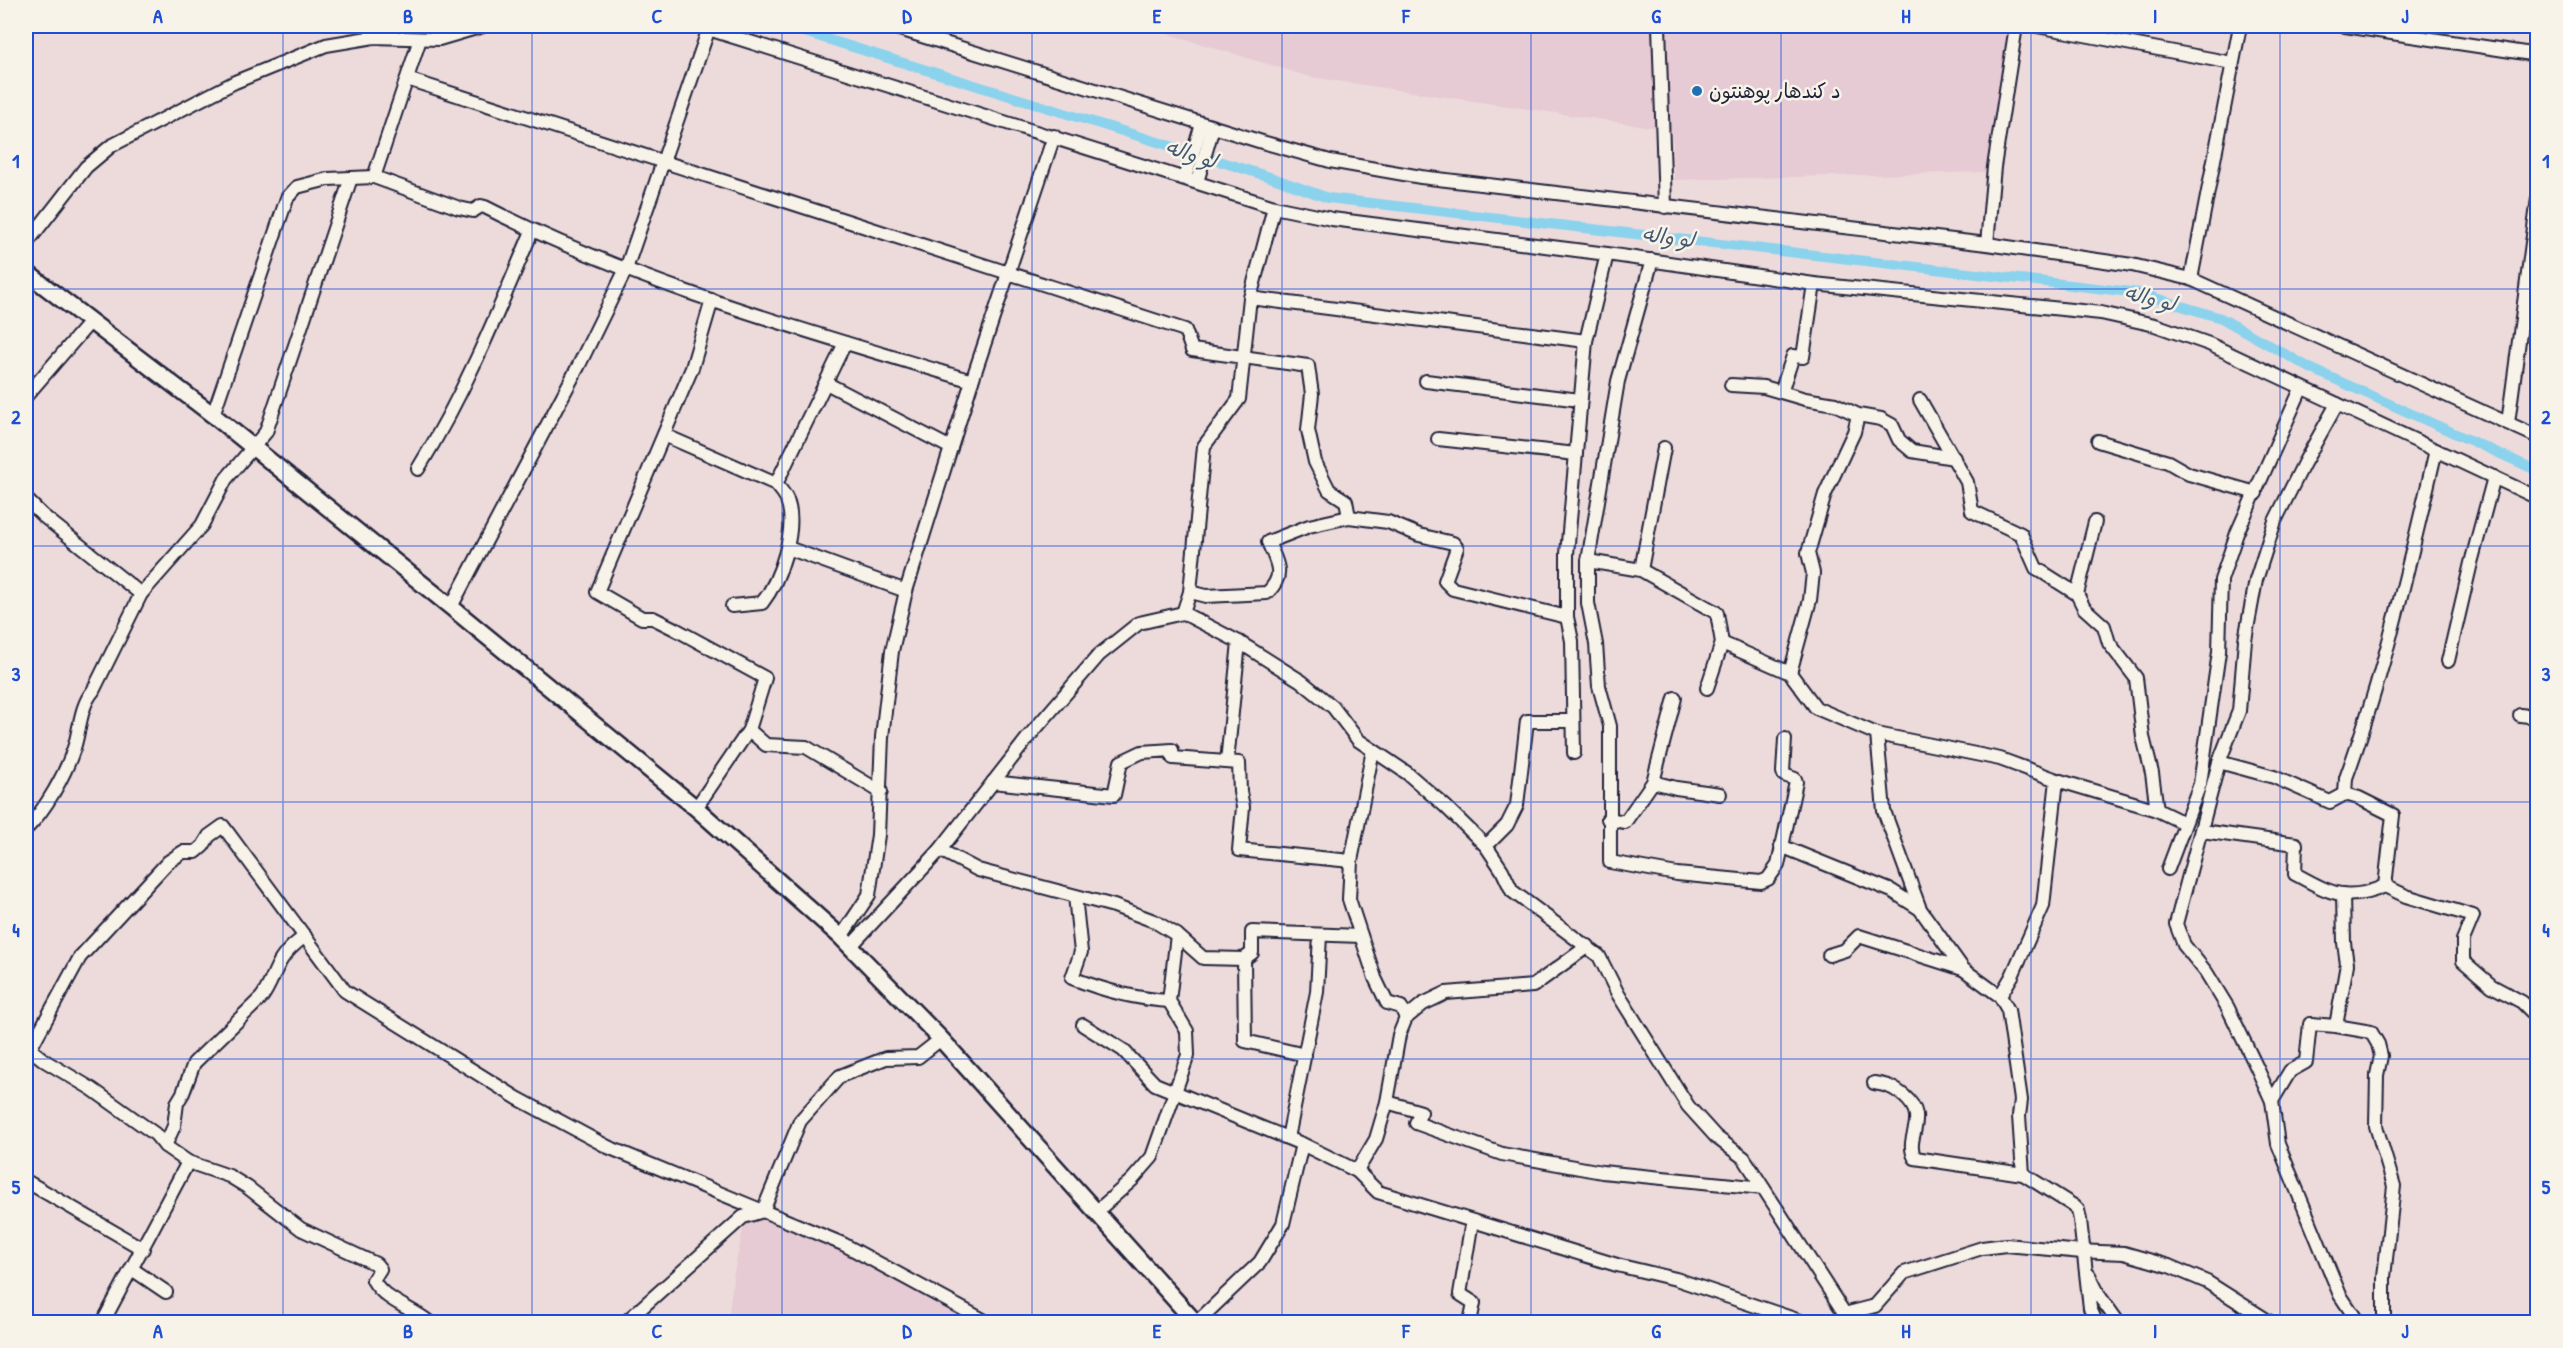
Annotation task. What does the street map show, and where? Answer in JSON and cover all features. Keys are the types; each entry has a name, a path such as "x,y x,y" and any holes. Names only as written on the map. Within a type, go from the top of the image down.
{"main road":[{"path":"26,272 213,415 451,607 696,808 846,942 941,1039 1196,1323"}],"street":[{"path":"26,244 86,167 111,146 235,82 326,45 374,38 439,39 483,26"},
{"path":"891,26 1207,125 1341,163 1421,177 1988,244 2132,265 2191,279 2538,437"},
{"path":"1659,26 1665,207"},
{"path":"1988,244 1994,167 2016,26"},
{"path":"2037,26 2232,63"},
{"path":"2191,279 2240,26"},
{"path":"2345,26 2538,55"},
{"path":"451,607 579,366 627,269 664,162 704,27 1274,207 1332,219 1652,260 1814,284 2101,313 2155,325 2209,344 2538,498"},
{"path":"374,177 420,39"},
{"path":"407,79 1185,330 1192,350 1308,366 1312,394 1308,430 1315,462 1329,490 1346,501 1349,517"},
{"path":"1191,180 1207,125"},
{"path":"846,942 869,895 881,792 882,737 890,662 906,591 972,381 1054,136"},
{"path":"213,415 286,198 297,187 327,179 374,177 459,208 473,211 481,206 485,207 531,231 712,300 972,381"},
{"path":"26,829 62,774 74,749 87,699 93,692 141,594 202,525 226,479 266,432 351,178"},
{"path":"2508,423 2538,198"},
{"path":"1183,613 1190,592 1204,446 1239,399 1250,298 1274,207"},
{"path":"418,469 442,430 482,350 531,231"},
{"path":"1574,753 1572,641 1567,617 1567,554 1586,341 1607,254"},
{"path":"1652,260 1618,381 1588,561 1588,603 1596,644 1599,686 1610,726 1608,819 1610,862 1677,874 1766,881 1778,865 1796,782 1783,772 1785,739"},
{"path":"1781,392 1793,356 1803,357 1814,284"},
{"path":"1250,298 1586,341"},
{"path":"696,808 749,730 765,678 675,628 653,618 642,618 597,592 692,368 712,300"},
{"path":"26,396 90,322"},
{"path":"776,484 845,343"},
{"path":"1426,381 1580,400"},
{"path":"826,383 951,448"},
{"path":"1731,385 1764,387 1805,399 1835,404 1858,415 1881,419 1892,425 1899,440 1912,451 1954,458"},
{"path":"2168,868 2200,784 2219,652 2221,580 2237,533 2301,389"},
{"path":"1920,400 1967,482 1972,512 2021,534 2036,568 2077,594 2084,608 2104,626 2109,643 2136,678 2143,737 2152,773 2157,810"},
{"path":"2337,404 2275,521 2256,580 2245,640 2239,711 2219,762 2201,821 2202,831 2176,924 2184,945 2206,972 2228,1008 2272,1101 2278,1144 2340,1295 2358,1323"},
{"path":"1790,673 1810,600 1813,573 1808,553 1825,494 1854,432 1858,415"},
{"path":"663,435 776,484 787,498 790,513 788,548 768,595 762,603 732,606"},
{"path":"1438,439 1576,454"},
{"path":"2098,441 2168,462 2189,474 2256,493"},
{"path":"1641,570 1664,448"},
{"path":"2345,794 2346,778 2380,679 2388,642 2405,586 2436,450"},
{"path":"2448,661 2470,563 2494,477"},
{"path":"26,499 42,515 141,594"},
{"path":"1190,592 1206,596 1267,593 1277,583 1279,567 1268,542 1309,526 1349,517 1388,522 1419,536 1453,543 1457,548 1445,581 1453,589 1567,617"},
{"path":"2077,594 2095,522"},
{"path":"788,548 906,591"},
{"path":"1588,561 1641,570 1717,613 1722,643 1707,688"},
{"path":"846,942 940,850 1030,735 1099,655 1139,623 1183,613 1239,642 1301,681 1334,707 1358,740 1407,773 1486,846 1502,870 1512,891 1599,956 1618,994 1688,1106 1716,1137 1744,1158 1847,1318 1875,1306 1904,1273 1982,1248 2006,1245 2082,1252"},
{"path":"1227,762 1239,642"},
{"path":"1722,643 1790,673 1816,708 1877,734 2000,759 2057,780 2157,810 2184,823"},
{"path":"1608,819 1625,822 1653,782 1675,698"},
{"path":"2520,715 2538,717"},
{"path":"1486,846 1507,825 1517,805 1527,721 1572,721"},
{"path":"749,730 766,745 806,747 881,792"},
{"path":"1877,734 1884,811 1920,909 1963,969 2000,996 2007,1010 2021,1100 2019,1116 2024,1174"},
{"path":"993,782 1114,795 1121,762 1142,753 1172,750 1173,758 1239,763 1243,807 1239,850 1351,861"},
{"path":"1373,750 1351,861 1349,899 1375,978 1387,1003 1404,1013"},
{"path":"2219,762 2274,777 2330,802 2345,794"},
{"path":"2000,996 2012,976 2043,906 2057,780"},
{"path":"1653,782 1676,788 1720,794"},
{"path":"2345,794 2393,815 2385,886"},
{"path":"429,1323 414,1310 394,1301 378,1289 373,1280 380,1269 376,1264 301,1230 247,1187 229,1176 188,1162 165,1146 155,1134 92,1089 28,1048 80,957 168,862 183,852 196,852 209,836 223,826 345,991 517,1098 609,1148 843,1244 987,1323"},
{"path":"2202,831 2296,844 2295,874 2328,892 2364,895 2385,886 2406,896 2473,916 2463,940 2463,961 2492,986 2522,1002 2538,1018"},
{"path":"1781,846 1892,891 1920,909"},
{"path":"940,850 978,870 1075,896 1154,921 1177,935 1203,958 1244,959 1252,954 1252,932 1361,936"},
{"path":"2336,1026 2347,964 2343,894"},
{"path":"1075,896 1081,952 1072,978 1138,999 1169,1001"},
{"path":"1096,1212 1132,1180 1152,1157 1188,1055 1187,1031 1169,1001 1177,935"},
{"path":"1288,1138 1317,992 1320,935"},
{"path":"165,1146 174,1126 177,1103 194,1064 261,999 269,989 281,959 304,936"},
{"path":"1829,955 1845,950 1859,936 1963,969"},
{"path":"1404,1013 1446,993 1533,986 1588,946"},
{"path":"1244,959 1245,1041 1305,1055"},
{"path":"1357,1171 1376,1139 1387,1102 1404,1013"},
{"path":"2272,1101 2290,1071 2306,1062 2310,1024 2371,1032 2378,1044 2381,1056 2377,1075 2376,1126 2394,1186 2384,1276 2384,1323"},
{"path":"1083,1025 1123,1050 1155,1084 1302,1144 1357,1171 1378,1192 1617,1265 1676,1279 1803,1323"},
{"path":"763,1211 800,1121 840,1076 886,1058 918,1057 941,1039"},
{"path":"1874,1083 1892,1086 1914,1104 1917,1115 1913,1150 1916,1158 2024,1174 2078,1210 2090,1308 2096,1323"},
{"path":"1387,1102 1421,1112 1416,1123 1502,1154 1602,1172 1763,1188"},
{"path":"1196,1323 1260,1262 1282,1224 1302,1144"},
{"path":"103,1323 188,1162"},
{"path":"26,1181 143,1249"},
{"path":"631,1323 628,1320 743,1217 763,1211"},
{"path":"1470,1323 1474,1303 1460,1294 1472,1221"},
{"path":"2118,1323 2100,1297 2076,1250 2124,1253 2169,1266 2207,1282 2270,1323"},
{"path":"132,1269 166,1292"}],"shaded area":[{"name":"د کندهار پوهنتون","path":"1142,26 2008,26 1986,172 1674,180 1672,130 1310,77"},
{"path":"759,1215 802,1231 979,1322 728,1322 733,1277 745,1220"}],"waterway":[{"name":"لو واله","path":"785,26 1273,178 1328,198 2139,293 2221,318 2310,368 2538,471"}],"place":[{"name":"د کندهار پوهنتون","path":"1697,91"}]}
